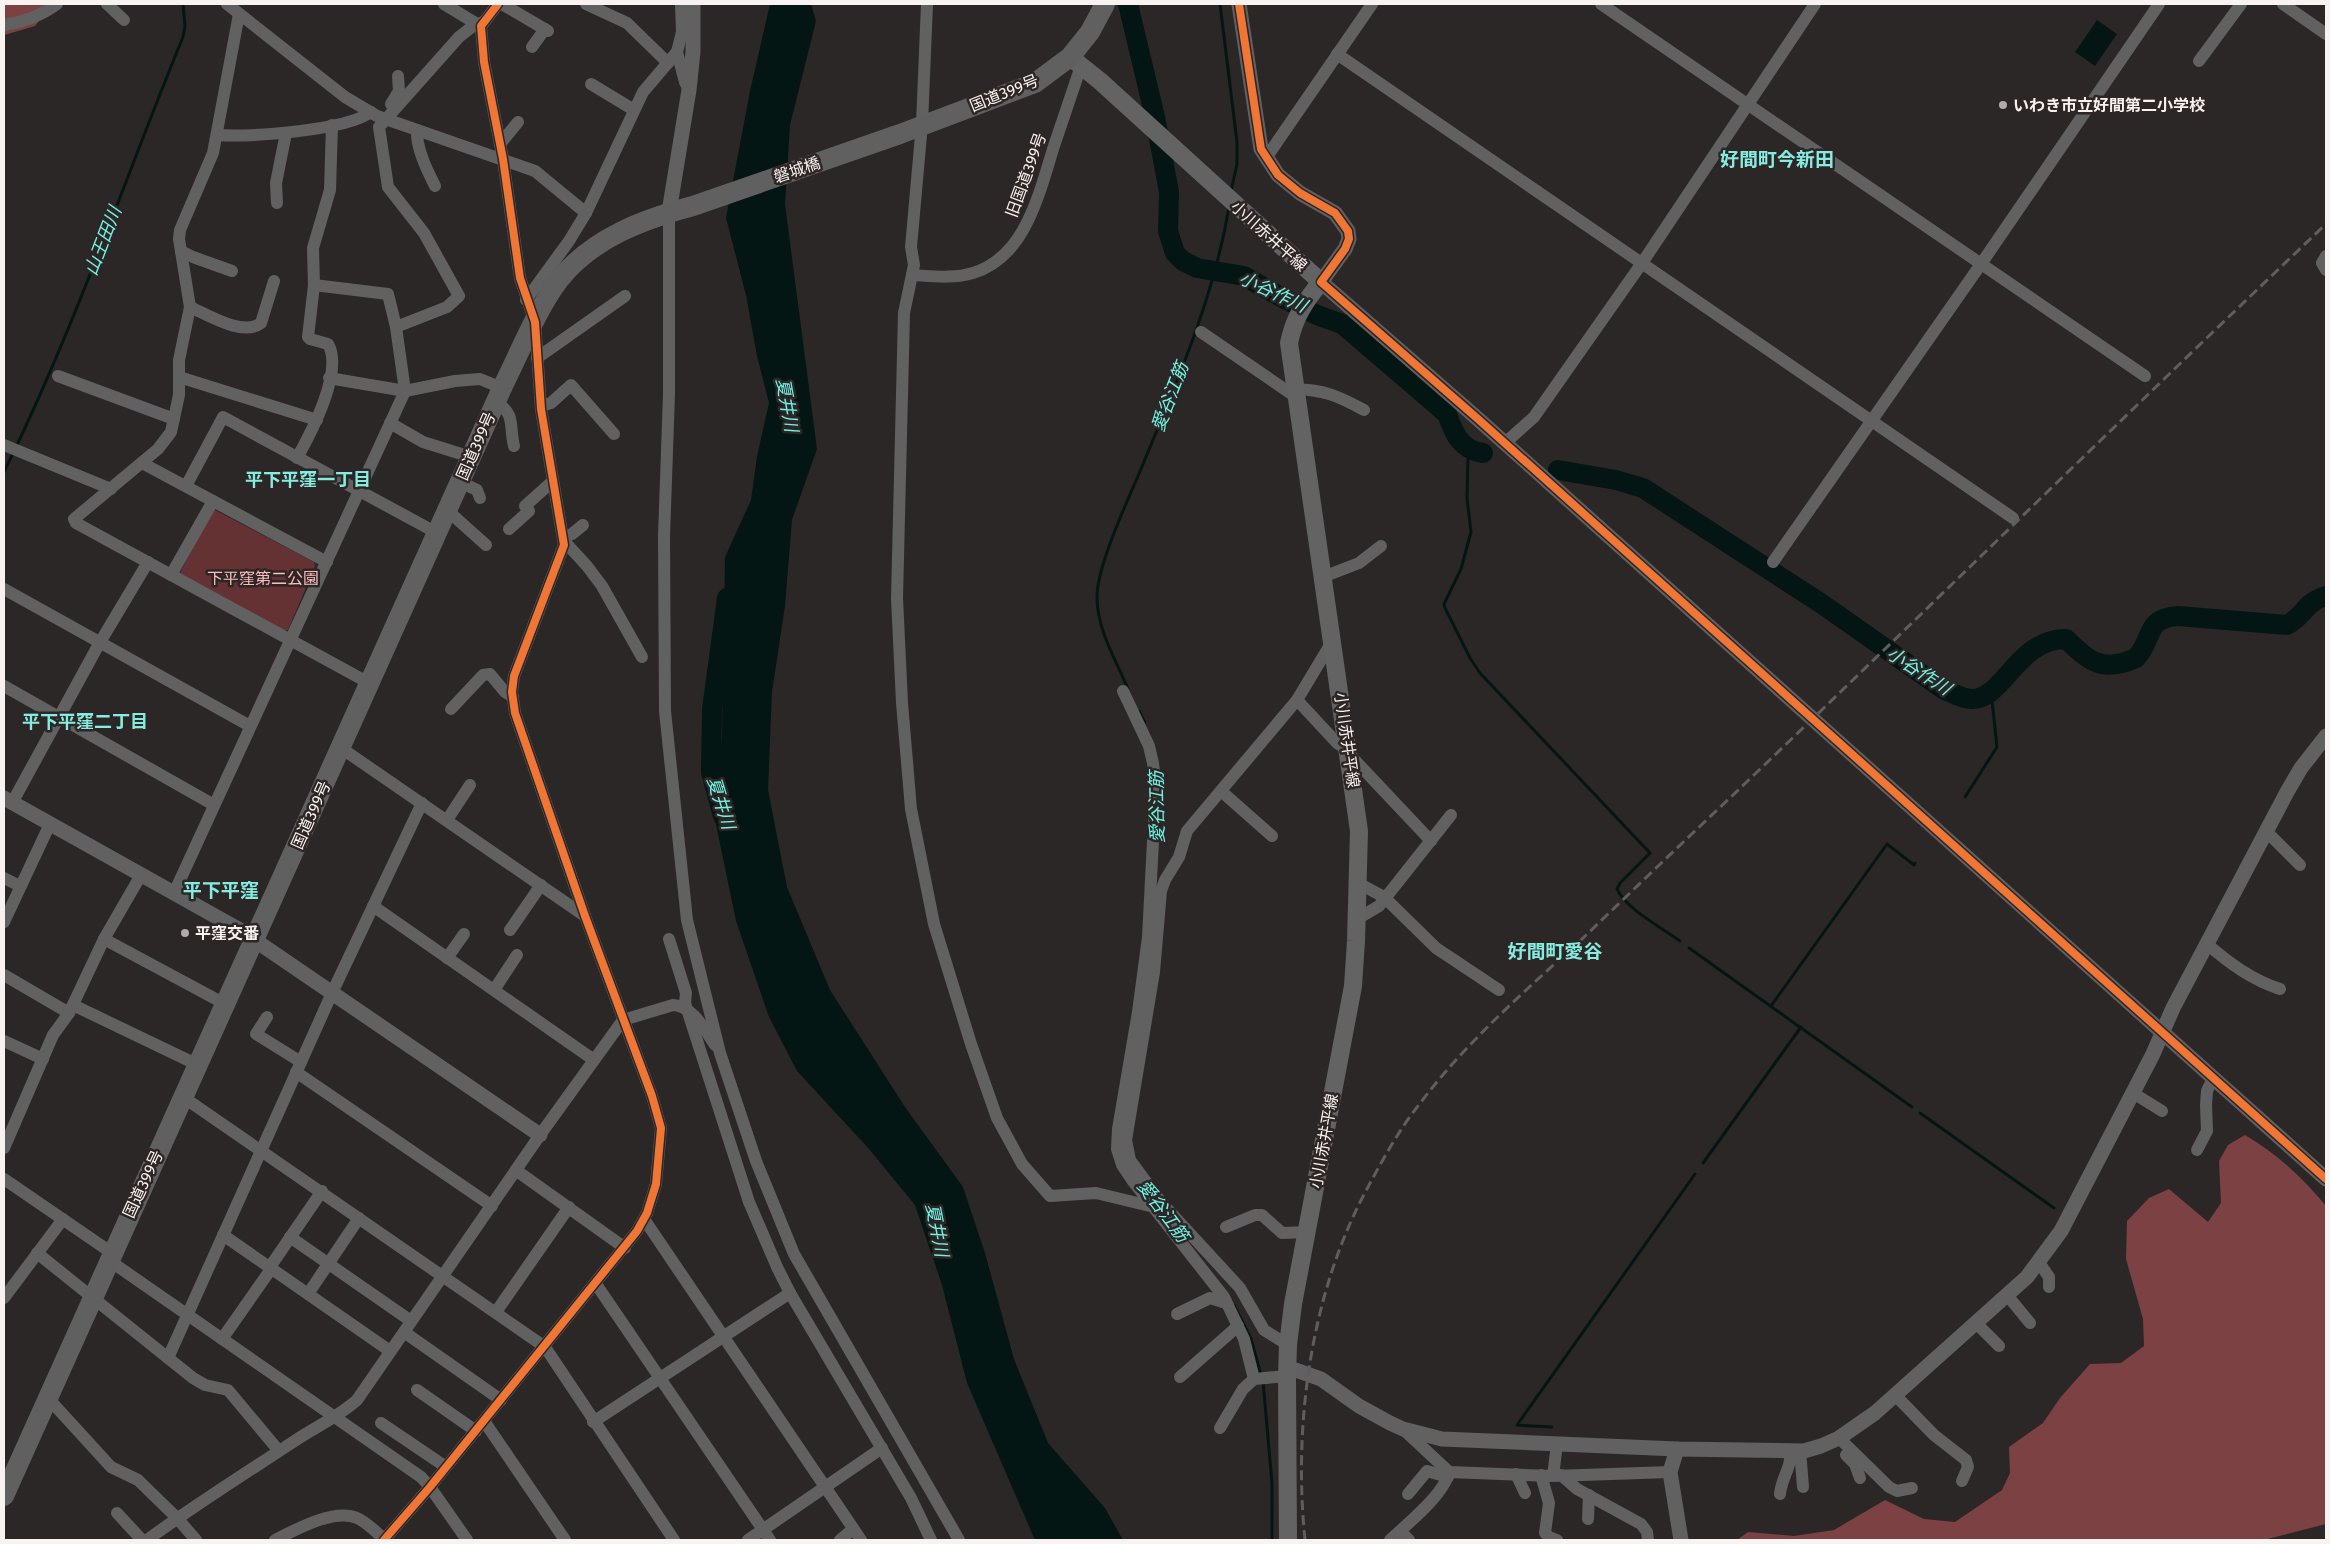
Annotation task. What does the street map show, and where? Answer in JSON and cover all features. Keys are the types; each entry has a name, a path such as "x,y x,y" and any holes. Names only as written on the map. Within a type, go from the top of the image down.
{"highway":[{"name":"国道399号","path":"900,134 922,124 1012,93 1075,62 1105,4"},
{"name":"磐城橋","path":"693,206 900,134"},
{"name":"国道399号","path":"4,1496 447,510 534,322 559,280 582,255 607,238 669,212 693,206"}],"main road":[{"name":"小川赤井平線","path":"1075,62 1100,82 1321,282 1294,321 1289,343 1349,752 1359,831 1358,884 1352,986 1288,1345 1288,1540"}],"street":[{"path":"4,25 21,23 34,18 57,4"},
{"path":"107,4 124,20"},
{"path":"227,4 345,97 379,116 535,171 586,213"},
{"path":"444,4 480,23"},
{"path":"217,135 286,133 379,116 459,37 480,23 498,4"},
{"path":"502,4 546,30 532,47"},
{"path":"586,4 627,23 668,63"},
{"path":"526,300 569,241 586,213 643,92 677,52 682,32 682,4"},
{"path":"693,4 693,52 690,90 669,212 669,394 664,536 665,711 687,920 719,1048 756,1162 794,1254 959,1540"},
{"path":"927,4 922,124 911,247 914,265 904,313 897,598 911,809 934,924 971,1044 997,1118 1022,1164 1050,1196 1096,1193 1154,1206"},
{"path":"1239,4 1259,141 1266,158 1284,180 1300,193 1334,213 1348,231 1349,239 1345,249 1321,282 1505,443 2326,1179"},
{"path":"1266,158 1372,4"},
{"path":"1601,4 2145,376"},
{"path":"1505,443 1534,417 1642,263 1747,103 1815,4"},
{"path":"1773,562 1981,264 2159,4"},
{"path":"2199,61 2241,4"},
{"path":"2282,4 2326,34"},
{"path":"239,14 217,135 209,165 180,230 181,251 190,307 179,360 179,395 174,418 165,441 142,463 74,519 76,523 369,683"},
{"path":"278,1540 328,1518 350,1516 361,1520 384,1540 476,1432 625,1248 644,1219 656,1184 661,1128 652,1096 585,916 515,713 513,697 514,676 564,549 564,540 541,406 534,322 520,278 503,159 484,62 480,23"},
{"path":"677,52 685,82 690,90"},
{"path":"1337,54 2013,518"},
{"name":"旧国道399号","path":"912,275 949,277 973,273 1004,256 1012,247 1021,234 1033,208 1075,62"},
{"path":"396,327 446,308 459,296 424,233 388,187 379,134 379,116 399,91 398,76"},
{"path":"591,84 634,110"},
{"path":"500,144 518,122"},
{"path":"297,458 318,420 332,364 329,345 310,339 308,336 314,285 313,248 330,190 332,125"},
{"path":"418,130 418,142 427,170 435,186"},
{"path":"277,203 276,183 286,133"},
{"path":"181,251 232,271"},
{"path":"2326,256 2322,263 2326,270"},
{"path":"190,307 242,329 256,327 261,323 274,281"},
{"path":"174,892 405,391 396,327 388,294 314,285"},
{"path":"537,358 625,296"},
{"path":"1201,332 1296,393 1318,390 1334,394 1364,410"},
{"path":"58,376 174,418"},
{"path":"179,377 318,420"},
{"path":"329,378 405,391 455,381 480,379 499,395 505,408 510,413 514,446"},
{"path":"541,406 551,403 570,385 614,434"},
{"path":"186,486 223,418 437,533"},
{"path":"390,423 423,442 471,458"},
{"path":"11,447 111,489"},
{"path":"142,463 327,562"},
{"path":"509,529 529,511 525,506 553,481"},
{"path":"460,482 477,490 480,498"},
{"path":"171,575 213,501"},
{"path":"447,510 486,545"},
{"path":"564,540 583,525"},
{"path":"564,540 602,586 642,657"},
{"path":"1323,577 1359,563 1381,546"},
{"path":"148,562 8,800 174,892 255,940 540,1135"},
{"path":"4,589 99,644 250,726"},
{"path":"1288,1345 1269,1334 1260,1324 1240,1288 1161,1202 1130,1160 1126,1146 1153,981 1160,928 1161,892 1165,880 1180,857 1187,831 1297,700 1332,640"},
{"path":"451,709 483,675 490,674 505,692 513,697"},
{"path":"4,686 214,805"},
{"path":"1123,691 1149,746 1154,763 1157,800 1154,822 1148,937 1138,1012 1118,1129 1117,1149 1122,1165 1214,1284 1226,1303 1238,1326 1254,1378"},
{"path":"1297,700 1337,743 1349,752 1431,841"},
{"path":"1220,1428 1243,1390 1254,1378 1287,1371 1321,1379 1359,1406 1403,1430 1442,1439 1677,1449 1795,1450 1821,1446 1835,1440 1875,1413 2027,1278 2060,1231 2133,1093 2163,1033 2173,1008 2266,831 2301,768 2326,736"},
{"path":"341,748 585,916"},
{"path":"446,820 470,785"},
{"path":"1221,791 1272,836"},
{"path":"168,1358 298,1067 422,803"},
{"path":"1357,919 1379,906 1384,897 1451,815"},
{"path":"4,922 50,824"},
{"path":"2266,831 2300,865"},
{"path":"4,1148 15,1126 20,1107 53,1035 71,1009 104,939 141,875"},
{"path":"4,878 20,886"},
{"path":"1358,884 1384,897 1436,948 1499,990"},
{"path":"510,930 541,885"},
{"path":"373,906 594,1060"},
{"path":"447,958 464,934"},
{"path":"669,938 686,993 685,1003 719,1048"},
{"path":"104,939 225,1004"},
{"path":"2207,944 2224,959 2252,977 2280,989"},
{"path":"494,990 517,955"},
{"path":"4,975 71,1009 198,1065"},
{"path":"147,1540 279,1451 336,1417 357,1400 518,1170 540,1135 623,1020 673,1006 689,1010"},
{"path":"689,1010 749,1202 790,1293 911,1498 931,1540"},
{"path":"267,1018 256,1034 298,1067 492,1206"},
{"path":"4,1041 43,1059"},
{"path":"2197,1150 2207,1131 2207,1091 2212,1078"},
{"path":"2133,1093 2162,1111"},
{"path":"183,1097 322,1191 544,1347 674,1540"},
{"path":"518,1170 625,1248"},
{"path":"4,1179 62,1219 187,1315 421,1477 467,1540"},
{"path":"222,1339 322,1191"},
{"path":"496,1312 569,1207"},
{"path":"1226,1227 1262,1214 1282,1233 1308,1232"},
{"path":"308,1294 360,1218"},
{"path":"4,1298 62,1219"},
{"path":"644,1219 861,1540"},
{"path":"223,1236 390,1351"},
{"path":"290,1237 412,1321"},
{"path":"37,1253 168,1358 205,1385 228,1390 279,1451"},
{"path":"2038,1261 2049,1277 2049,1287"},
{"path":"596,1284 766,1535"},
{"path":"593,1422 790,1293"},
{"path":"2007,1295 2030,1323"},
{"path":"1177,1314 1210,1298 1226,1303"},
{"path":"1976,1323 1999,1346"},
{"path":"1180,1377 1238,1326"},
{"path":"404,1332 501,1400"},
{"path":"417,1390 476,1432"},
{"path":"1895,1395 1934,1435 1966,1460 1968,1467 1962,1481"},
{"path":"48,1398 111,1467 138,1480 177,1518 196,1540"},
{"path":"484,1421 565,1540"},
{"path":"381,1423 446,1468"},
{"path":"1403,1430 1448,1475"},
{"path":"1835,1440 1855,1464 1860,1478"},
{"path":"1835,1440 1889,1487 1897,1491 1912,1488"},
{"path":"1550,1539 1545,1530 1557,1444"},
{"path":"748,1540 766,1535 824,1487 882,1448"},
{"path":"1677,1449 1670,1472 1682,1540"},
{"path":"1795,1450 1803,1487"},
{"path":"1780,1494 1783,1478 1795,1450"},
{"path":"1408,1494 1427,1471 1448,1475 1670,1472"},
{"path":"1516,1474 1525,1493"},
{"path":"1390,1540 1404,1536 1416,1516 1448,1475"},
{"path":"1552,1475 1641,1524 1647,1532 1648,1540"},
{"path":"1588,1519 1589,1495"},
{"path":"118,1513 142,1540"},
{"path":"840,1540 853,1529"}],"green space":[{"name":"下平窪第二公園","path":"213,509 314,562 315,566 288,630 283,631 179,575"}],"shaded area":[{"path":"4,4 52,4 35,26 4,35"},
{"path":"2245,1135 2268,1150 2288,1167 2308,1185 2326,1206 2326,1524 2264,1540 1737,1540 1748,1532 1794,1536 1834,1530 1885,1500 1924,1519 1955,1522 2002,1490 2010,1473 2009,1447 2043,1423 2060,1398 2090,1364 2121,1363 2144,1346 2143,1319 2126,1259 2127,1221 2149,1198 2169,1189 2208,1222 2221,1203 2219,1161 2228,1145"}],"water":[{"path":"770,4 811,4 816,21 790,125 785,204 817,449 792,520 785,606 772,692 768,790 787,887 830,990 905,1107 963,1187 985,1253 1014,1359 1048,1443 1105,1508 1123,1540 1035,1540 967,1383 942,1285 915,1205 869,1149 797,1071 769,1017 736,921 713,810 722,737 725,557 751,500 757,456 769,403 757,356 746,295 726,218 750,91"},
{"path":"2097,20 2117,34 2095,66 2075,52"}],"waterway":[{"name":"山王田川","path":"16,447 61,346 183,37 185,26 183,4"},
{"name":"小谷作川","path":"1128,4 1155,117 1169,192 1168,231 1175,253 1183,261 1197,268 1244,276 1317,315 1342,324 1447,414 1452,428 1464,445 1483,453"},
{"name":"愛谷江筋","path":"1220,4 1237,142 1237,164 1231,191"},
{"name":"愛谷江筋","path":"1128,689 1100,621 1097,597 1098,584 1107,551 1167,405 1204,307 1214,274 1229,207"},
{"path":"1472,452 1468,457 1467,498 1471,532 1461,569 1444,604 1445,608 1470,658 1480,673 1650,853 1620,883 1617,889 1621,896 1636,910 1680,941"},
{"name":"山王田川","path":"4,472 13,453"},
{"name":"小谷作川","path":"1558,470 1616,480 1643,488 1822,604 1943,689 1968,699 1983,696 1993,690 2023,658 2035,648 2049,642 2066,639 2082,654 2097,663 2114,665 2136,658 2142,651 2155,625 2167,618 2178,616 2287,625 2313,602 2326,596"},
{"name":"夏井川","path":"723,816 711,772 712,709 727,598"},
{"path":"1965,797 1997,747 1991,691"},
{"name":"愛谷江筋","path":"1139,711 1145,723"},
{"path":"1771,1006 1887,844 1914,865 1915,863"},
{"path":"1689,948 1912,1107"},
{"path":"1703,1163 1801,1027"},
{"path":"1920,1113 2054,1208"},
{"path":"1552,1427 1517,1425 1695,1174"},
{"name":"愛谷江筋","path":"1234,1305 1251,1339 1261,1375"},
{"name":"愛谷江筋","path":"1263,1381 1272,1483 1272,1540"}],"railway":[{"path":"1305,1540 1302,1496 1305,1404 1320,1314 1332,1270 1348,1227 1385,1155 1418,1106 1455,1061 1496,1018 1733,795 2326,224"}],"cycle path":[{"path":"384,1540 430,1487 637,1231 647,1213 656,1184 661,1128 652,1096 585,916 515,713 512,692 514,676 564,545 541,409 535,322 520,278 503,159 484,62 481,26 498,4"},
{"path":"1239,4 1261,149 1278,175 1300,193 1335,213 1348,231 1349,239 1345,249 1321,282 1478,419 2326,1179"}],"place":[{"name":"いわき市立好間第二小学校","path":"2003,105"},
{"name":"平窪交番","path":"185,933"}],"district":[{"name":"好間町今新田","path":"1777,159"},
{"name":"平下平窪一丁目","path":"308,480"},
{"name":"平下平窪二丁目","path":"85,722"},
{"name":"平下平窪","path":"221,890"},
{"name":"好間町愛谷","path":"1555,951"}]}
